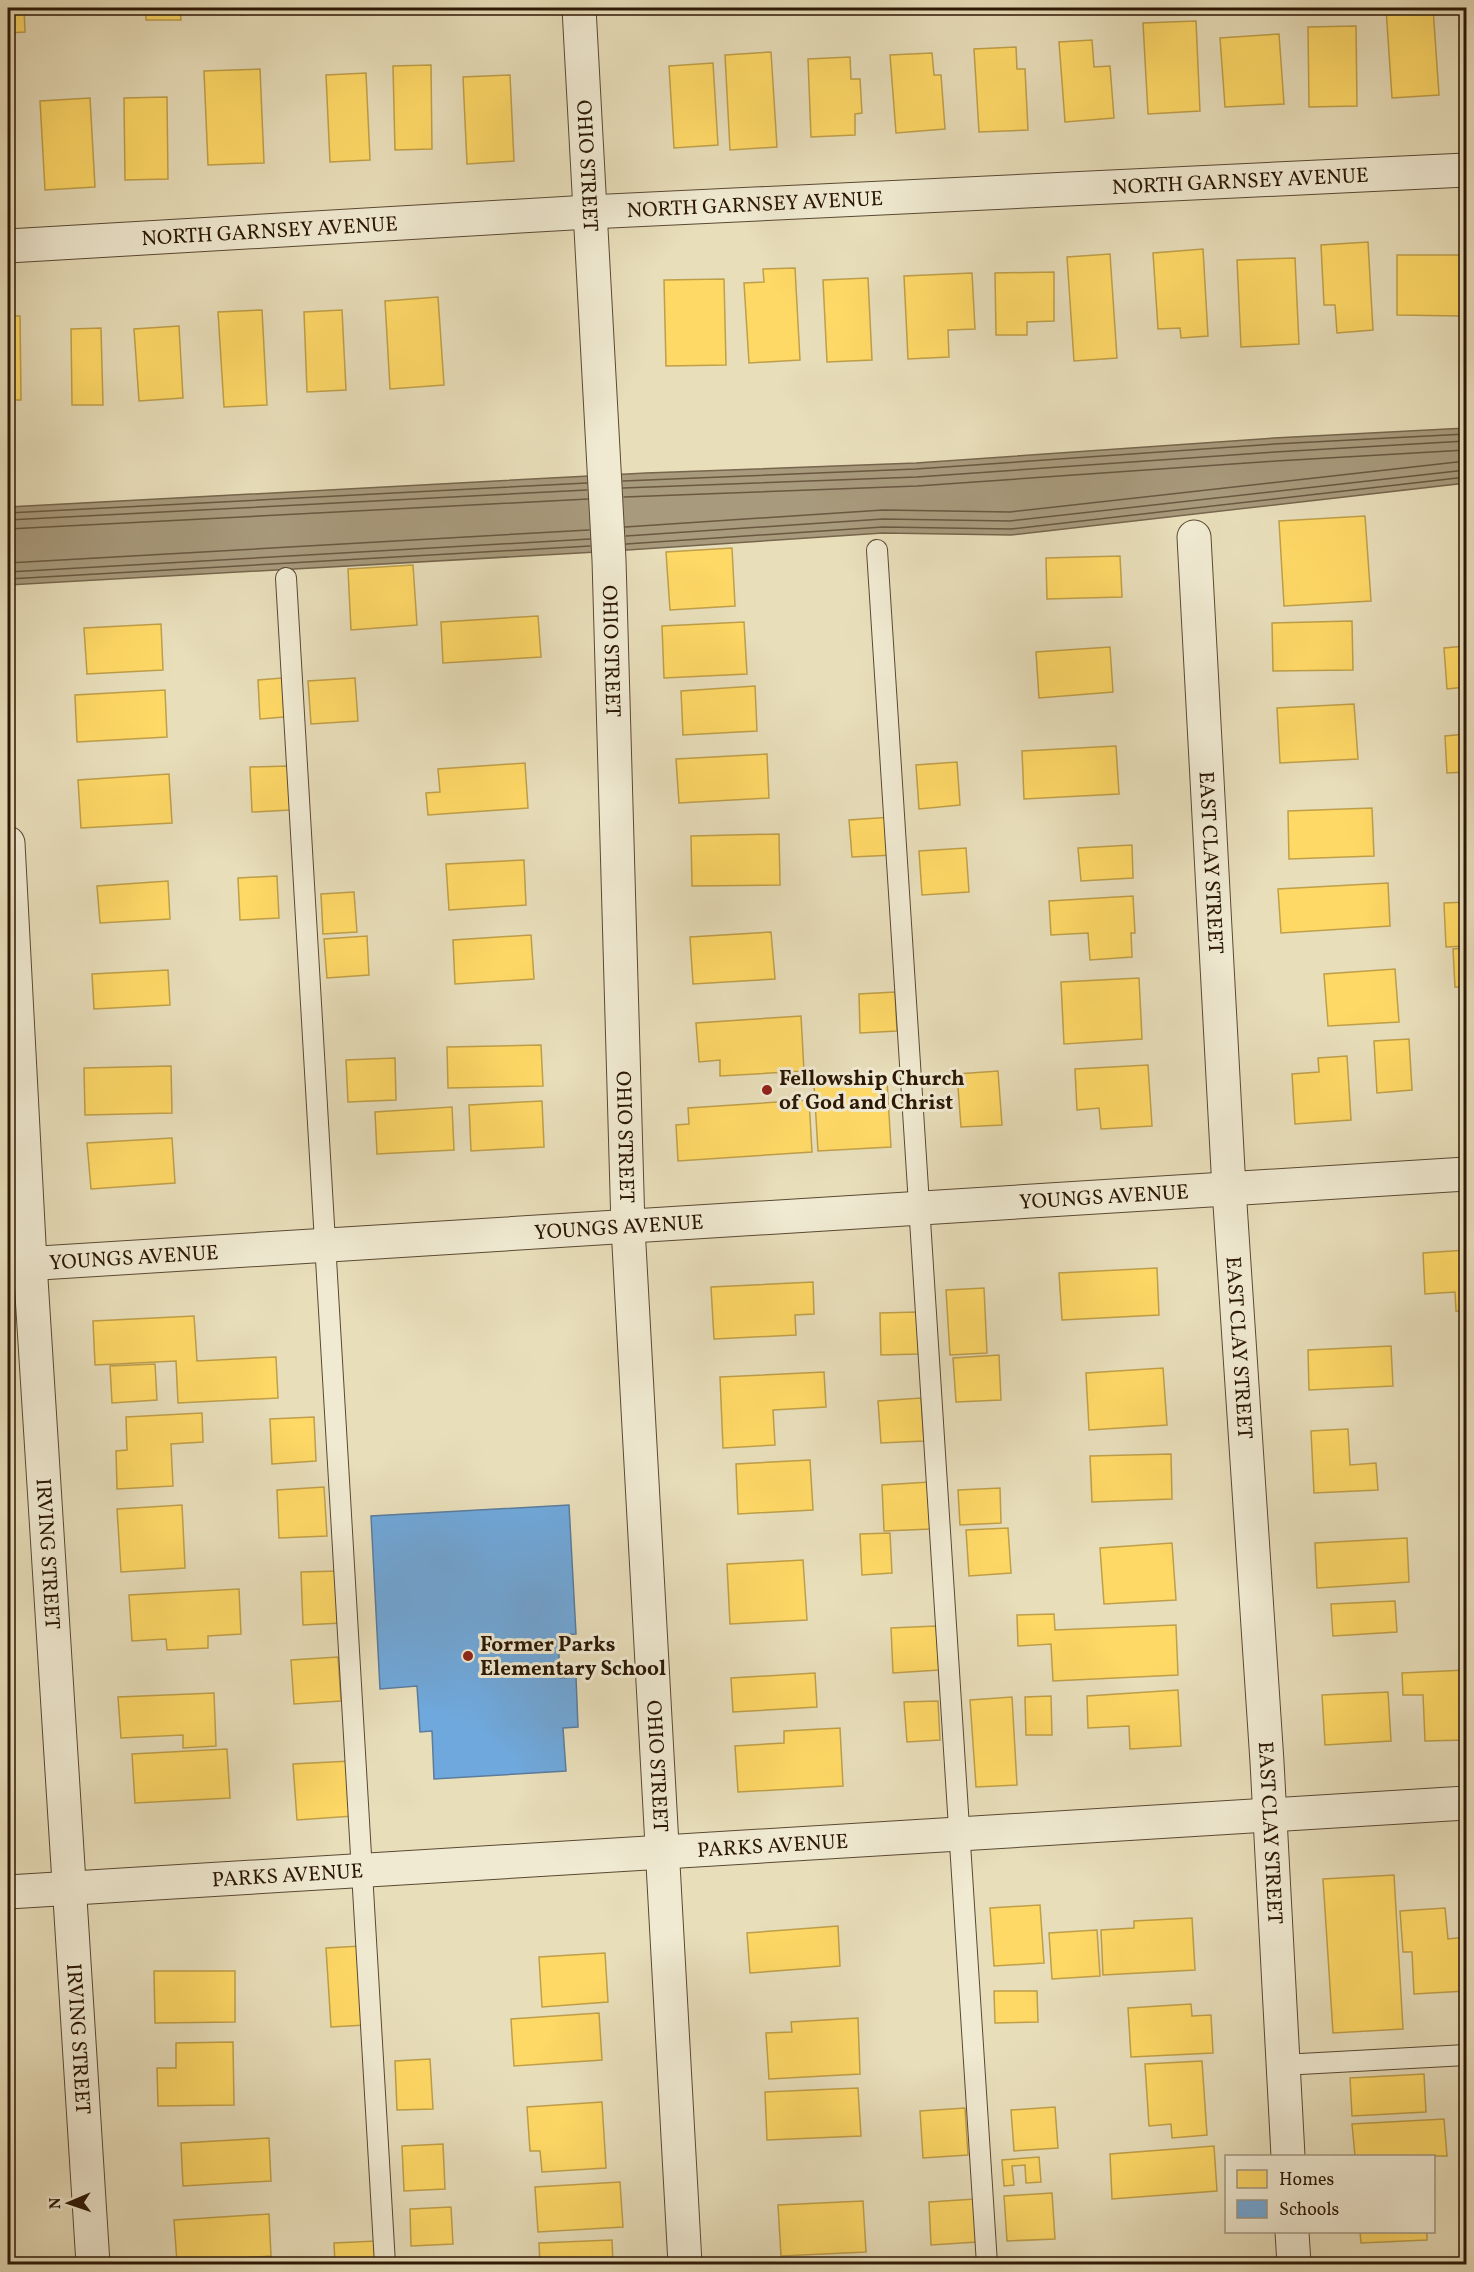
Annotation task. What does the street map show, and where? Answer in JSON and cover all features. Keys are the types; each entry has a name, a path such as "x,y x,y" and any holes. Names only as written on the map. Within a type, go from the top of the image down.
{"street":[{"name":"OHIO STREET","path":"579,8 609,560 628,1227 685,2265"},
{"name":"NORTH GARNSEY AVENUE","path":"8,246 589,212 1467,170"},
{"name":"EAST CLAY STREET","path":"1194,537 1229,1190 1270,1814 1288,2155"},
{"name":"IRVING STREET","path":"8,843 19,1264 70,1888 93,2265"},
{"name":"YOUNGS AVENUE","path":"19,1264 1467,1174"},
{"name":"PARKS AVENUE","path":"8,1892 1467,1803"},
{"path":"1292,2233 1294,2265"}],"lane":[{"path":"877,550 987,2265"},
{"path":"286,578 385,2265"},
{"path":"1282,2065 1467,2055"}],"water":[{"path":"1466,428 1466,483 1011,535 883,533 597,552 8,585 8,507 646,473 916,463 1274,438"}],"building: Homes":[{"path":"8,8 24,8 25,32 8,33"},
{"path":"146,8 180,8 181,20 146,20"},
{"path":"241,8 277,8 278,12 241,15"},
{"path":"1386,8 1433,8 1439,95 1392,98"},
{"path":"1196,21 1200,111 1148,114 1143,23"},
{"path":"1356,26 1357,106 1309,107 1308,27"},
{"path":"1279,34 1284,104 1225,107 1220,38"},
{"path":"1092,40 1094,67 1110,66 1114,118 1065,122 1059,42"},
{"path":"1016,47 1017,69 1025,69 1028,130 979,132 974,49"},
{"path":"771,52 777,147 730,150 725,55"},
{"path":"932,53 934,75 941,75 945,129 896,133 890,55"},
{"path":"850,57 851,79 860,79 862,113 855,114 855,135 811,137 808,59"},
{"path":"713,63 718,145 674,148 669,66"},
{"path":"431,65 432,149 395,150 393,66"},
{"path":"260,69 264,163 208,165 204,71"},
{"path":"366,73 370,160 330,162 326,75"},
{"path":"510,75 514,161 467,164 463,77"},
{"path":"167,97 168,179 125,180 124,98"},
{"path":"90,98 95,187 45,190 40,101"},
{"path":"1368,242 1373,330 1337,333 1335,305 1324,305 1321,245"},
{"path":"1203,249 1208,336 1181,338 1180,328 1158,329 1153,253"},
{"path":"1110,254 1117,358 1074,361 1067,257"},
{"path":"1397,255 1462,255 1462,316 1397,315"},
{"path":"1295,258 1299,344 1241,347 1237,260"},
{"path":"795,268 800,360 749,363 744,283 764,282 763,269"},
{"path":"1054,272 1054,321 1027,322 1027,335 996,335 995,273"},
{"path":"972,273 975,329 948,330 949,357 908,359 904,276"},
{"path":"868,278 872,360 827,362 823,280"},
{"path":"724,279 726,365 666,366 664,280"},
{"path":"438,297 444,385 390,389 385,301"},
{"path":"262,310 267,405 224,407 218,312"},
{"path":"342,310 346,390 307,392 304,312"},
{"path":"8,316 20,316 21,400 8,400"},
{"path":"179,326 183,398 139,401 134,329"},
{"path":"101,328 103,405 72,405 71,329"},
{"path":"1365,516 1371,601 1284,606 1279,521"},
{"path":"732,548 735,606 670,610 666,552"},
{"path":"1120,556 1122,597 1047,599 1046,558"},
{"path":"413,565 417,625 351,630 348,569"},
{"path":"538,616 541,657 443,663 441,622"},
{"path":"1352,621 1353,670 1273,671 1272,623"},
{"path":"744,622 747,674 664,678 662,626"},
{"path":"161,624 163,670 87,674 84,628"},
{"path":"1466,646 1466,687 1447,689 1444,648"},
{"path":"1110,647 1113,692 1039,698 1036,652"},
{"path":"282,678 284,717 260,719 258,680"},
{"path":"355,678 358,721 311,724 308,681"},
{"path":"755,686 757,731 683,735 681,691"},
{"path":"165,690 167,737 77,742 75,695"},
{"path":"1354,704 1358,759 1280,763 1277,708"},
{"path":"1466,734 1466,772 1447,773 1445,736"},
{"path":"1116,746 1119,794 1024,799 1022,751"},
{"path":"767,754 769,798 679,803 676,759"},
{"path":"957,762 960,805 919,809 916,765"},
{"path":"525,763 528,808 428,815 426,793 440,792 438,769"},
{"path":"288,766 290,810 252,812 250,767"},
{"path":"169,774 172,823 81,828 78,780"},
{"path":"1372,808 1374,856 1289,859 1288,811"},
{"path":"892,817 894,855 852,857 849,820"},
{"path":"779,834 780,885 692,886 691,836"},
{"path":"1132,845 1133,878 1081,881 1078,848"},
{"path":"966,848 969,892 922,895 919,851"},
{"path":"524,860 526,905 449,910 446,864"},
{"path":"277,876 279,918 240,920 238,878"},
{"path":"168,881 170,919 100,923 97,886"},
{"path":"1388,883 1390,926 1281,933 1278,889"},
{"path":"354,892 357,932 323,934 321,894"},
{"path":"1133,896 1135,933 1131,933 1132,957 1090,960 1088,933 1051,935 1049,901"},
{"path":"1466,902 1466,946 1446,947 1444,903"},
{"path":"771,932 775,979 693,984 690,937"},
{"path":"531,935 534,979 455,984 453,940"},
{"path":"367,936 369,975 327,978 324,939"},
{"path":"1466,948 1466,987 1455,987 1453,949"},
{"path":"1395,969 1399,1022 1328,1026 1324,974"},
{"path":"168,970 170,1005 94,1009 92,974"},
{"path":"1139,978 1142,1039 1064,1044 1061,982"},
{"path":"895,992 897,1031 860,1033 859,994"},
{"path":"801,1016 804,1071 720,1076 720,1060 699,1062 696,1023"},
{"path":"1409,1039 1412,1090 1377,1093 1374,1041"},
{"path":"541,1045 543,1086 448,1088 447,1047"},
{"path":"1347,1056 1351,1120 1295,1124 1292,1074 1319,1072 1318,1058"},
{"path":"395,1058 396,1100 348,1102 346,1060"},
{"path":"1148,1065 1152,1126 1101,1129 1099,1108 1077,1110 1075,1069"},
{"path":"171,1066 172,1113 85,1115 84,1068"},
{"path":"998,1071 1002,1125 961,1127 957,1074"},
{"path":"887,1081 891,1147 818,1151 814,1085"},
{"path":"809,1100 812,1152 678,1161 676,1125 689,1124 688,1108"},
{"path":"542,1101 544,1147 471,1151 469,1105"},
{"path":"452,1107 454,1150 377,1154 375,1112"},
{"path":"172,1138 175,1183 91,1189 87,1143"},
{"path":"1466,1250 1466,1311 1456,1311 1455,1292 1425,1294 1423,1253"},
{"path":"1157,1268 1159,1315 1062,1320 1059,1273"},
{"path":"813,1282 814,1314 795,1315 796,1335 714,1339 711,1287"},
{"path":"984,1288 987,1353 950,1355 946,1290"},
{"path":"917,1312 919,1354 881,1355 880,1313"},
{"path":"194,1316 197,1361 276,1357 278,1398 178,1403 176,1361 95,1365 93,1321"},
{"path":"1391,1346 1393,1386 1309,1390 1308,1350"},
{"path":"999,1355 1001,1400 956,1402 953,1358"},
{"path":"155,1364 157,1400 112,1403 110,1366"},
{"path":"1163,1368 1167,1425 1089,1430 1086,1373"},
{"path":"824,1372 826,1407 773,1410 775,1445 723,1448 720,1377"},
{"path":"921,1398 924,1441 881,1443 878,1401"},
{"path":"202,1413 203,1442 171,1444 173,1486 117,1489 116,1451 127,1450 126,1417"},
{"path":"314,1417 316,1461 272,1464 270,1419"},
{"path":"1348,1429 1350,1465 1376,1463 1378,1490 1314,1493 1311,1431"},
{"path":"1171,1454 1172,1499 1092,1502 1090,1456"},
{"path":"810,1460 813,1510 738,1514 736,1464"},
{"path":"929,1482 931,1529 884,1531 882,1485"},
{"path":"324,1487 327,1536 279,1538 277,1490"},
{"path":"1000,1488 1001,1523 960,1525 958,1490"},
{"path":"182,1505 185,1568 121,1572 117,1509"},
{"path":"1008,1528 1011,1573 969,1576 966,1530"},
{"path":"890,1533 892,1573 862,1575 860,1534"},
{"path":"1407,1538 1409,1582 1317,1588 1315,1543"},
{"path":"1172,1543 1176,1600 1104,1604 1100,1548"},
{"path":"803,1560 807,1620 730,1624 727,1564"},
{"path":"339,1571 342,1623 303,1625 301,1572"},
{"path":"239,1589 241,1634 208,1636 208,1648 167,1650 166,1639 132,1641 129,1595"},
{"path":"1395,1601 1397,1632 1333,1636 1331,1604"},
{"path":"1054,1614 1055,1630 1176,1625 1178,1675 1053,1681 1051,1644 1018,1646 1017,1615"},
{"path":"936,1626 939,1670 893,1673 891,1628"},
{"path":"338,1657 341,1701 294,1704 291,1660"},
{"path":"1466,1670 1466,1740 1425,1741 1423,1695 1403,1695 1402,1673"},
{"path":"815,1673 817,1707 733,1712 731,1678"},
{"path":"1178,1690 1181,1746 1130,1749 1129,1726 1088,1728 1087,1696"},
{"path":"1388,1692 1391,1741 1325,1745 1322,1695"},
{"path":"214,1693 216,1746 183,1748 183,1735 121,1738 118,1697"},
{"path":"1051,1696 1052,1735 1026,1735 1025,1697"},
{"path":"1012,1697 1017,1785 976,1787 970,1700"},
{"path":"938,1701 940,1740 907,1742 904,1702"},
{"path":"840,1728 843,1786 738,1792 735,1746 784,1743 784,1731"},
{"path":"227,1749 230,1798 135,1803 132,1754"},
{"path":"350,1761 353,1816 297,1820 293,1764"},
{"path":"1394,1875 1403,2029 1333,2033 1323,1879"},
{"path":"1040,1905 1044,1963 994,1966 990,1908"},
{"path":"1445,1908 1448,1939 1466,1937 1466,1991 1414,1994 1412,1952 1403,1952 1400,1911"},
{"path":"1192,1918 1195,1970 1103,1975 1101,1930 1134,1928 1134,1921"},
{"path":"838,1926 840,1966 750,1973 747,1933"},
{"path":"1097,1930 1100,1976 1052,1979 1049,1933"},
{"path":"361,1946 366,2025 331,2027 326,1948"},
{"path":"605,1953 608,2002 542,2007 539,1957"},
{"path":"154,1971 235,1971 235,2022 155,2023"},
{"path":"994,1991 1037,1991 1038,2022 995,2023"},
{"path":"1191,2004 1192,2016 1211,2015 1213,2053 1131,2057 1128,2008"},
{"path":"599,2013 602,2060 514,2066 511,2019"},
{"path":"858,2018 860,2074 769,2079 766,2033 792,2032 791,2022"},
{"path":"233,2042 234,2105 158,2106 157,2068 176,2068 176,2043"},
{"path":"430,2059 433,2109 397,2110 395,2061"},
{"path":"1202,2061 1207,2135 1172,2138 1171,2124 1149,2126 1145,2064"},
{"path":"1424,2074 1426,2112 1352,2116 1350,2078"},
{"path":"858,2088 861,2136 767,2140 765,2092"},
{"path":"602,2102 606,2168 542,2172 540,2151 530,2151 527,2107"},
{"path":"1055,2107 1058,2148 1014,2151 1011,2110"},
{"path":"965,2108 968,2155 923,2158 920,2111"},
{"path":"1444,2119 1447,2156 1355,2155 1352,2124"},
{"path":"269,2138 271,2181 183,2186 181,2143"},
{"path":"443,2144 445,2189 404,2191 402,2146"},
{"path":"1214,2146 1217,2191 1112,2199 1110,2154"},
{"path":"1039,2157 1041,2182 1026,2183 1025,2165 1012,2166 1014,2185 1004,2186 1002,2160"},
{"path":"620,2182 623,2227 538,2232 535,2187"},
{"path":"1052,2193 1055,2239 1007,2241 1004,2196"},
{"path":"975,2199 977,2242 931,2245 929,2202"},
{"path":"863,2201 866,2252 781,2256 778,2205"},
{"path":"451,2207 453,2244 411,2246 410,2209"},
{"path":"269,2214 271,2256 177,2263 174,2220"},
{"path":"1360,2233 1427,2233 1427,2240 1361,2243"},
{"path":"612,2240 613,2264 540,2264 539,2243"},
{"path":"376,2241 377,2264 335,2264 334,2243"}],"building: Schools":[{"name":"Former Parks Elementary School","path":"569,1505 576,1634 558,1635 560,1678 576,1677 578,1727 563,1728 566,1771 434,1779 432,1731 420,1732 417,1686 380,1689 371,1516"}],"place":[{"name":"Fellowship Church of God and Christ","path":"767,1090"},
{"name":"Former Parks Elementary School","path":"468,1656"}]}
